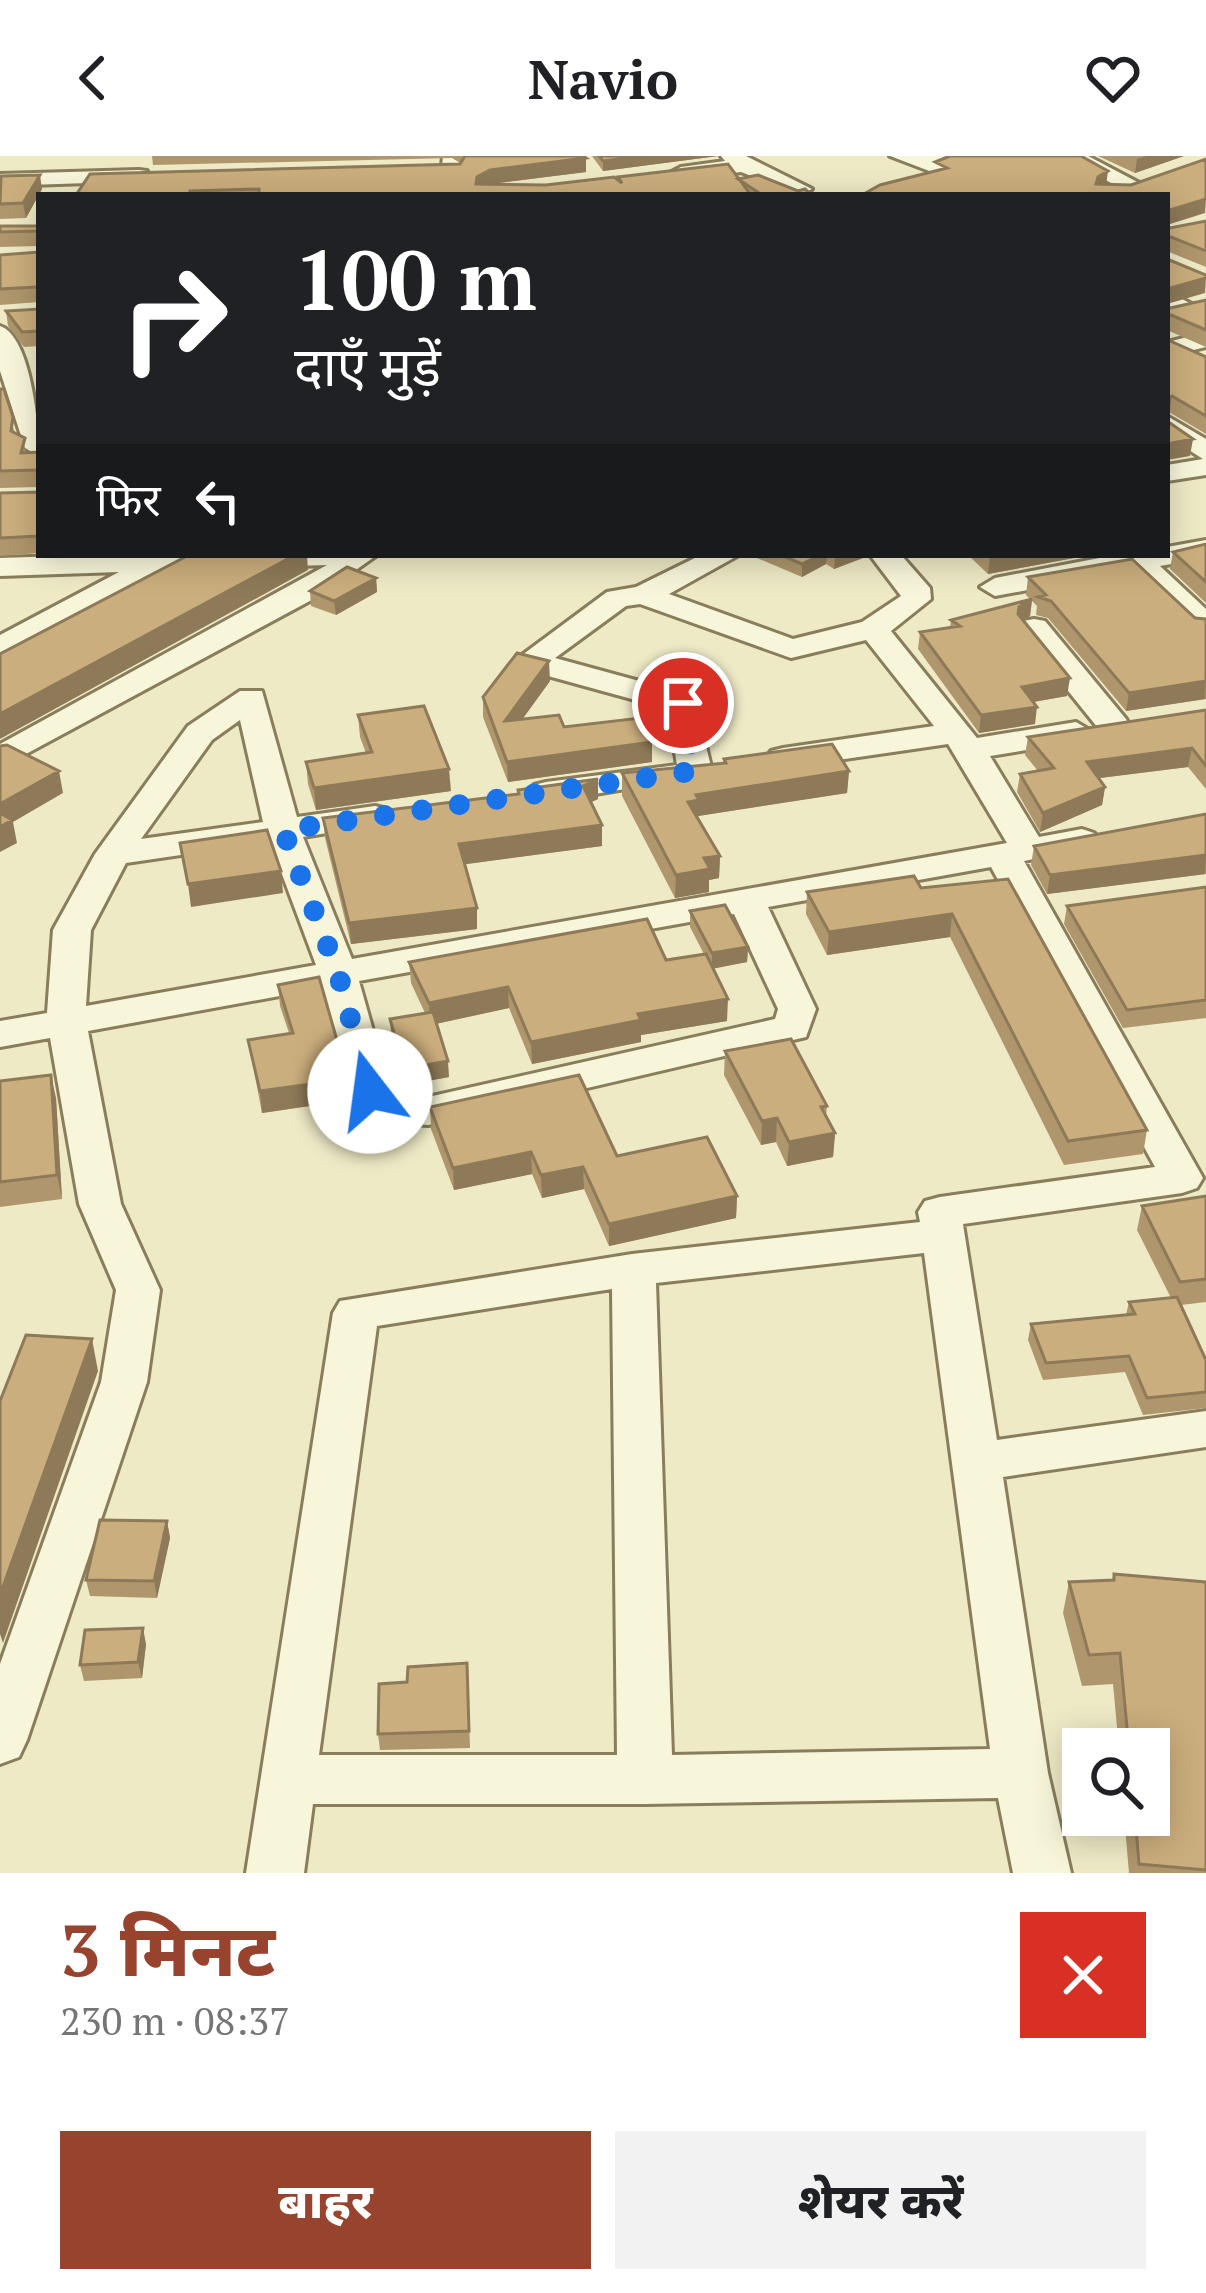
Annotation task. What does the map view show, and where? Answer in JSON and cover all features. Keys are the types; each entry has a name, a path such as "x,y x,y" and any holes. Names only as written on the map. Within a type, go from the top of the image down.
{"street":[{"path":"900,156 932,166 970,156"},
{"path":"1071,156 1134,186"},
{"path":"660,176 738,161 801,189"},
{"path":"0,180 164,175"},
{"path":"1117,192 1156,178"},
{"path":"5,329 8,386 35,441"},
{"path":"1172,344 1206,339"},
{"path":"1172,344 1206,361"},
{"path":"1170,426 1206,452"},
{"path":"0,435 35,441"},
{"path":"1170,473 1206,467"},
{"path":"1170,554 1206,549"},
{"path":"0,567 256,558"},
{"path":"0,758 308,590 357,558"},
{"path":"694,771 683,703 530,661 617,598 643,595 718,558"},
{"path":"643,595 791,649 873,629 910,608 916,599 915,588 889,558"},
{"path":"995,587 1134,558 1206,625"},
{"path":"0,647 161,561"},
{"path":"512,797 694,771 1125,724 1034,628"},
{"path":"873,629 962,741 1016,853 1053,909 1194,1177 940,1212 1021,1773 1042,1873"},
{"path":"0,1740 124,1382 138,1290 100,1204 57,1022 72,930 113,854 200,733 251,698 283,830 338,973 370,1091 381,1112 428,1112 792,1028 797,1009 746,899"},
{"path":"113,854 420,810"},
{"path":"0,1034 1125,832"},
{"path":"275,1873 356,1313 632,1270 944,1235"},
{"path":"632,1270 638,1329 645,1780"},
{"path":"976,1462 1206,1429"},
{"path":"289,1779 645,1780 1021,1773"}],"building":[{"path":"465,156 586,158 490,170 477,177 476,184 546,185 614,177 622,183 618,177 728,164 749,192 78,192 90,174 460,164"},
{"path":"599,156 644,156 603,161"},
{"path":"950,156 1081,156 1108,171 1096,184 1131,185 1206,159 1206,199 1170,210 1170,192 867,192 947,168 935,162"},
{"path":"40,175 23,203 0,204 1,176"},
{"path":"758,175 808,192 758,192 738,179"},
{"path":"1206,221 1206,251 1170,238 1170,228"},
{"path":"0,226 36,226 36,231 0,232"},
{"path":"36,252 36,287 0,289 0,255"},
{"path":"1170,260 1206,275 1170,288"},
{"path":"1206,300 1206,330 1170,316 1170,308"},
{"path":"36,309 36,331 22,332 6,311"},
{"path":"1170,341 1206,357 1206,416 1172,396"},
{"path":"0,389 4,389 13,417 11,431 25,438 21,453 36,452 36,470 0,471"},
{"path":"1170,423 1193,439 1170,443"},
{"path":"36,492 36,536 0,538 0,493"},
{"path":"1206,544 1206,582 1173,552"},
{"path":"183,558 289,558 0,714 0,654"},
{"path":"1132,559 1195,618 1206,619 1206,681 1129,693 1051,601 1038,597 1046,595 1028,577"},
{"path":"347,567 376,578 334,601 310,591"},
{"path":"1032,599 1019,607 1018,614 1070,678 1022,687 1037,707 981,715 920,632 960,626 951,620"},
{"path":"517,653 549,661 505,721 559,715 564,727 640,718 652,742 507,762 483,697"},
{"path":"424,706 449,769 314,788 306,762 372,752 358,715"},
{"path":"1206,710 1206,766 1192,748 1087,762 1105,787 1043,813 1020,774 1054,768 1028,737"},
{"path":"832,744 849,771 696,795 699,800 688,802 720,856 704,858 710,869 676,875 622,773 726,763 724,759"},
{"path":"7,745 59,771 0,804 0,746"},
{"path":"598,779 583,786 602,825 459,844 477,908 349,923 323,818 519,794 518,790"},
{"path":"1206,814 1206,855 1050,875 1034,846"},
{"path":"267,830 281,871 188,884 180,843"},
{"path":"914,876 921,888 1008,879 1147,1130 1068,1141 952,914 829,932 807,892"},
{"path":"1206,887 1206,1000 1127,1010 1067,906"},
{"path":"725,905 748,947 712,953 690,911"},
{"path":"647,919 666,960 706,954 728,999 638,1014 641,1020 531,1042 508,987 429,1003 409,962"},
{"path":"319,977 348,1079 260,1091 248,1040 293,1033 278,985"},
{"path":"433,1012 448,1061 404,1069 390,1019"},
{"path":"791,1039 827,1106 821,1107 835,1133 789,1142 777,1118 762,1121 725,1051"},
{"path":"51,1075 57,1175 0,1182 0,1081"},
{"path":"579,1075 617,1156 707,1137 737,1196 609,1224 583,1167 541,1175 531,1152 453,1168 430,1107"},
{"path":"1206,1196 1206,1279 1180,1282 1142,1206"},
{"path":"1177,1297 1206,1360 1206,1392 1147,1398 1129,1356 1046,1363 1031,1324 1135,1314 1129,1302"},
{"path":"26,1335 92,1339 0,1595 0,1401"},
{"path":"100,1520 167,1521 154,1581 86,1580"},
{"path":"1114,1574 1206,1582 1206,1870 1139,1864 1137,1836 1170,1836 1170,1728 1127,1728 1120,1653 1089,1655 1069,1582 1114,1580"},
{"path":"143,1628 138,1662 80,1665 85,1630"},
{"path":"467,1663 469,1731 378,1734 379,1684 407,1682 408,1667"}],"route":[{"path":"370,1091 338,973 283,830 694,771 683,703"}]}
